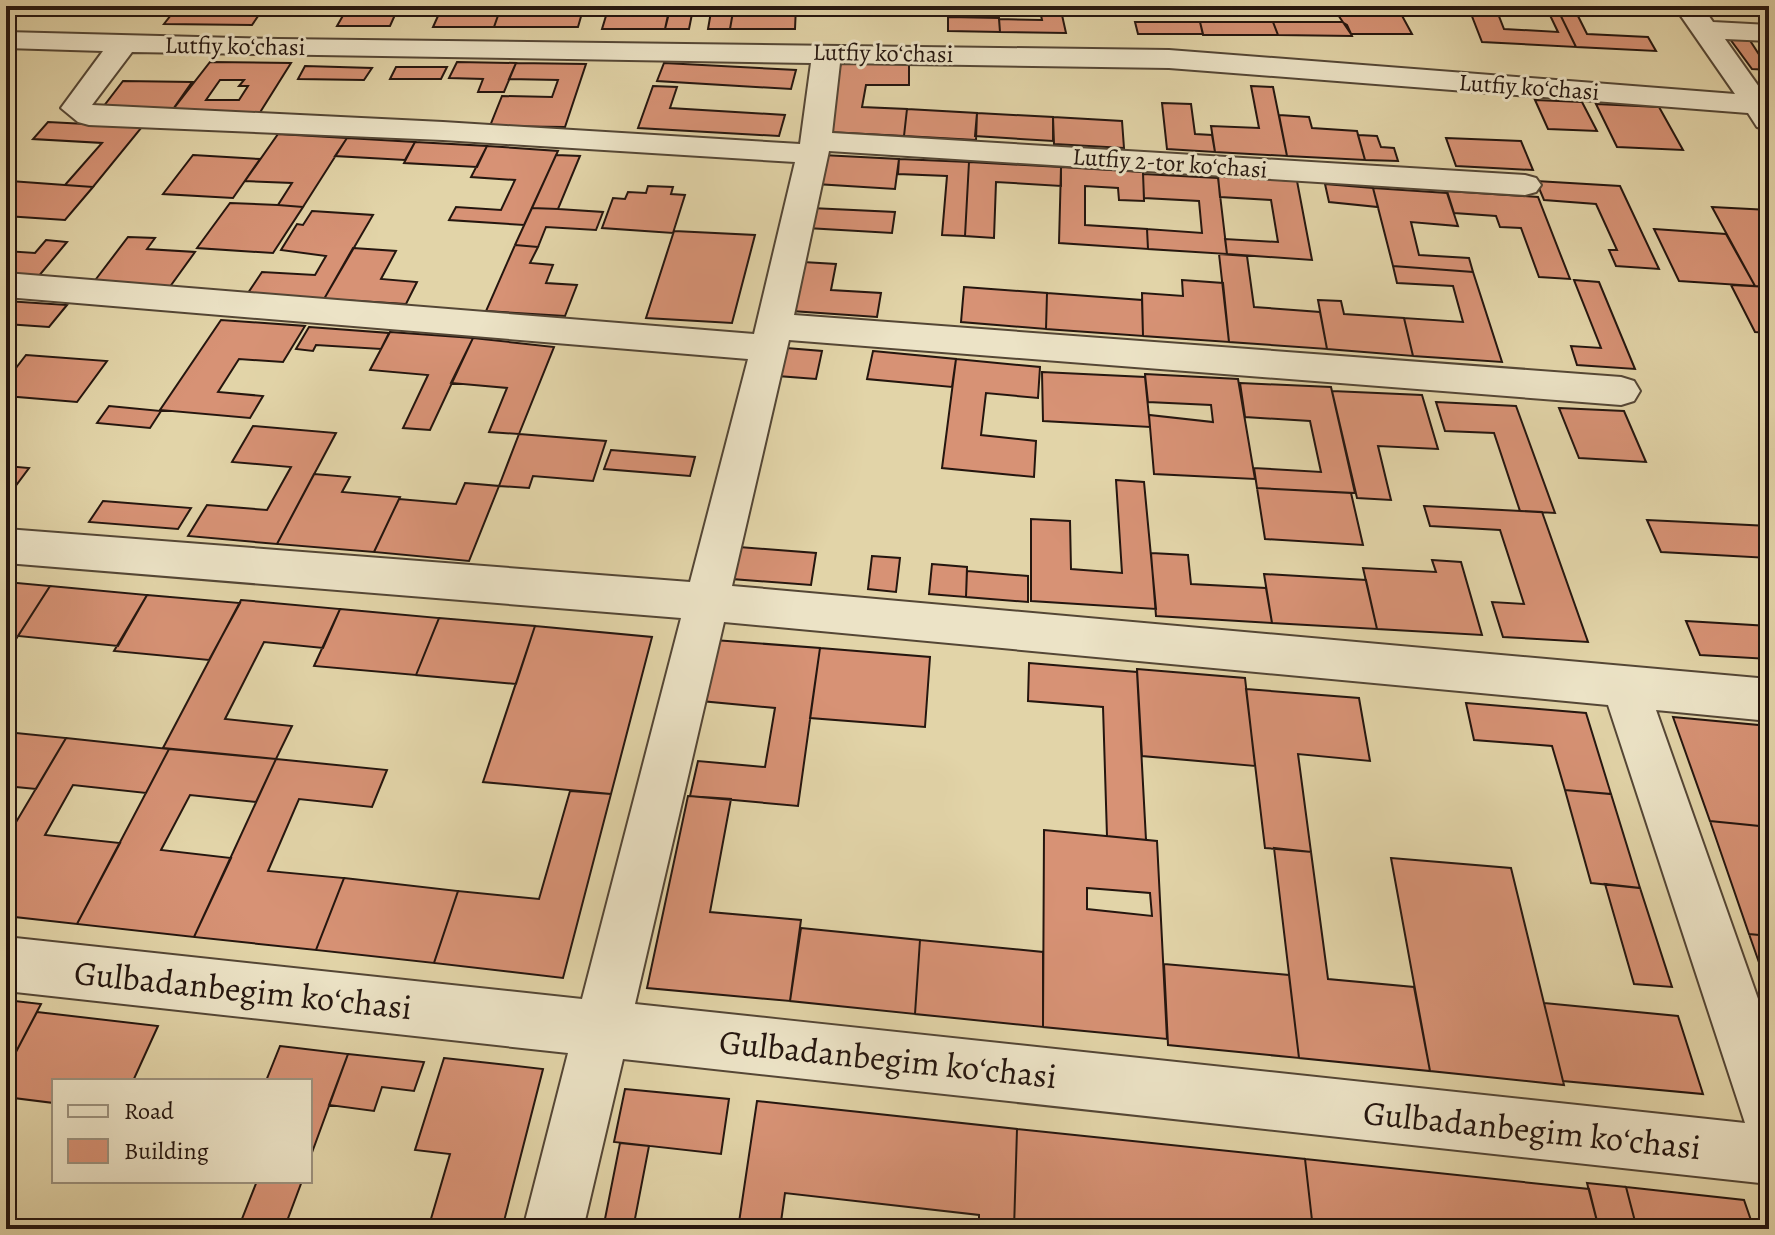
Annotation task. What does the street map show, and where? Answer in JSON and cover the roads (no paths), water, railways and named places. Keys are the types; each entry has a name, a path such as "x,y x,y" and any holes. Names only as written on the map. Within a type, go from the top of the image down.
{"street":[{"path":"1688,6 1763,114"},
{"path":"1705,30 1769,33"},
{"name":"Lutfiy koʻchasi","path":"6,40 278,47 1169,59 1763,114"},
{"name":"Lutfiy 2-tor koʻchasi","path":"124,43 80,99 76,108 80,113 89,116 814,148 1525,185"},
{"path":"553,1229 771,337 814,148 827,52"},
{"path":"6,285 1621,391"},
{"path":"6,546 706,602 1769,700"},
{"path":"1625,687 1769,1112"},
{"name":"Gulbadanbegim koʻchasi","path":"6,964 1769,1155"}]}
